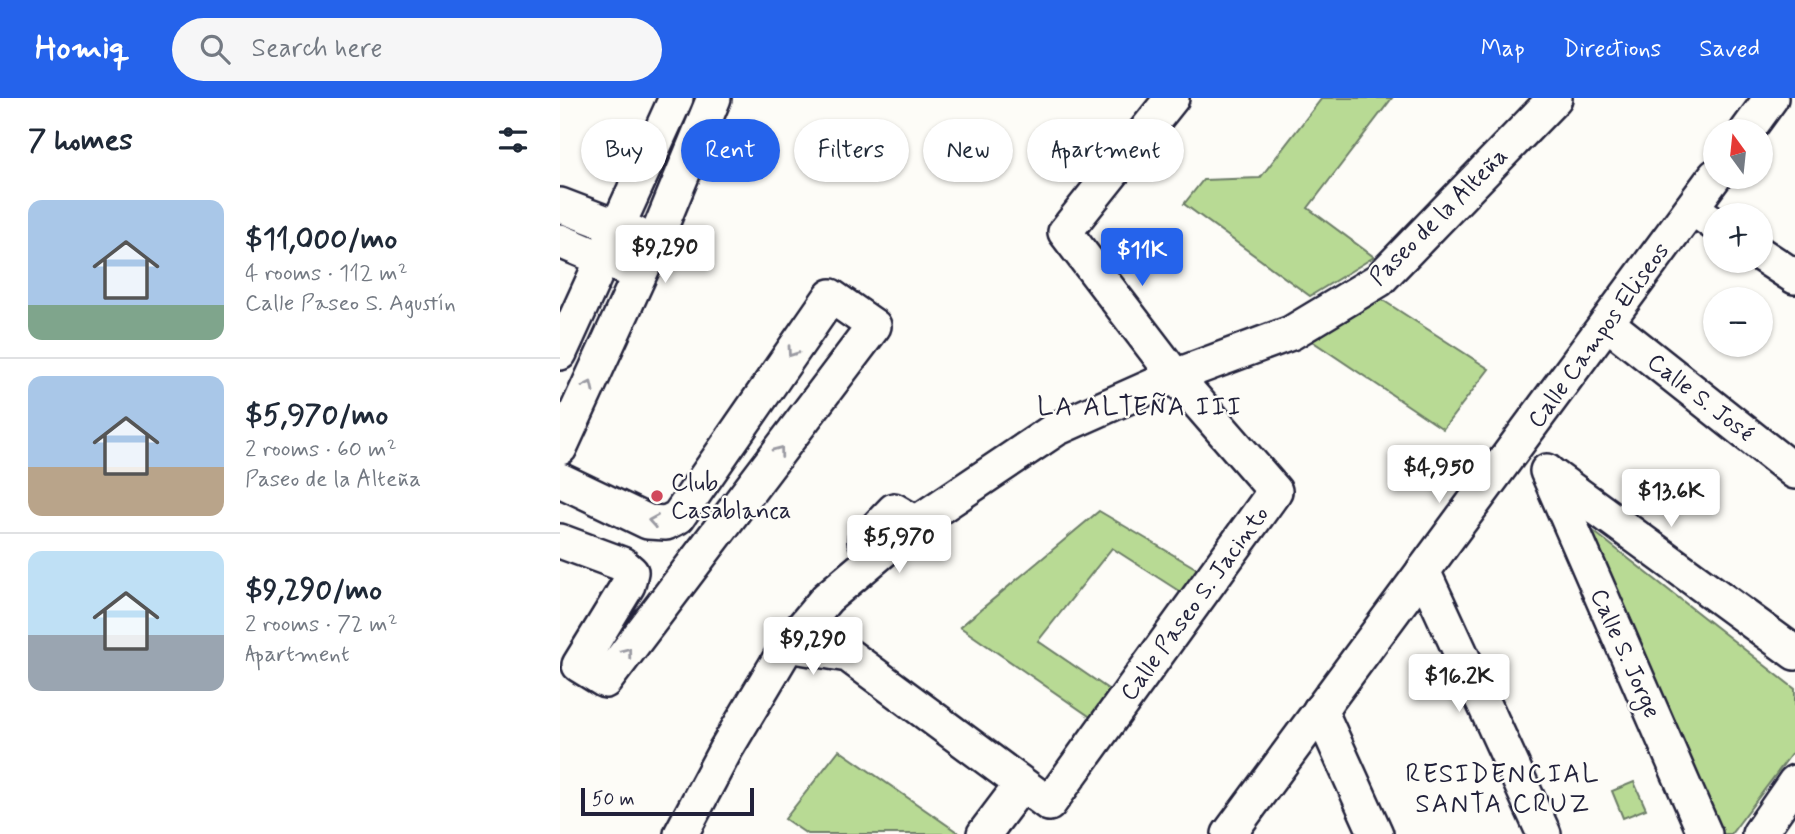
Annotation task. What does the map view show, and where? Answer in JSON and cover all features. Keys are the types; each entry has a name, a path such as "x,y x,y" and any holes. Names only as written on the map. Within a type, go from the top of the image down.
{"street":[{"path":"560,353 676,98"},
{"path":"560,448 655,241 714,98"},
{"path":"1172,98 1065,232 1175,376"},
{"name":"Paseo de la Alteña","path":"681,834 726,750 788,645 827,598 916,523 1056,429 1175,376 1291,333 1379,279 1555,98"},
{"path":"1756,119 1771,98"},
{"path":"560,205 655,241"},
{"name":"Calle Campos Eliseos","path":"1229,834 1607,323 1703,216"},
{"path":"560,241 640,274"},
{"path":"1773,263 1795,277"},
{"path":"560,480 648,522 666,523 678,517 831,296 874,326 605,681 579,665 628,585 631,572 622,564 560,541"},
{"name":"Calle S. José","path":"1607,323 1795,472"},
{"name":"Calle Paseo S. Jacinto","path":"1021,785 1049,804 1275,491 1175,376"},
{"path":"1516,446 1795,653"},
{"name":"Calle S. Jorge","path":"1547,471 1705,834"},
{"path":"1423,571 1545,834"},
{"path":"827,598 848,656"},
{"path":"788,645 848,656 1021,785 984,834"},
{"path":"1321,710 1376,834"},
{"path":"1759,834 1795,782"},
{"path":"1780,834 1795,813"}],"green space":[{"path":"1322,98 1392,98 1308,208 1374,257 1310,296 1184,204 1203,180 1260,178"},
{"path":"1381,299 1489,369 1443,429 1312,341"},
{"path":"1099,511 1199,570 1182,593 1112,548 1038,641 1111,691 1092,718 960,627"},
{"path":"1583,523 1795,689 1795,749 1731,834 1710,834"},
{"path":"839,750 960,834 807,834 785,819"},
{"path":"1634,782 1646,809 1623,818 1612,791"}],"place":[{"name":"Club Casablanca","path":"657,496"}],"district":[{"name":"LA ALTEÑA III","path":"1140,406"},
{"name":"RESIDENCIAL SANTA CRUZ","path":"1503,788"}]}
